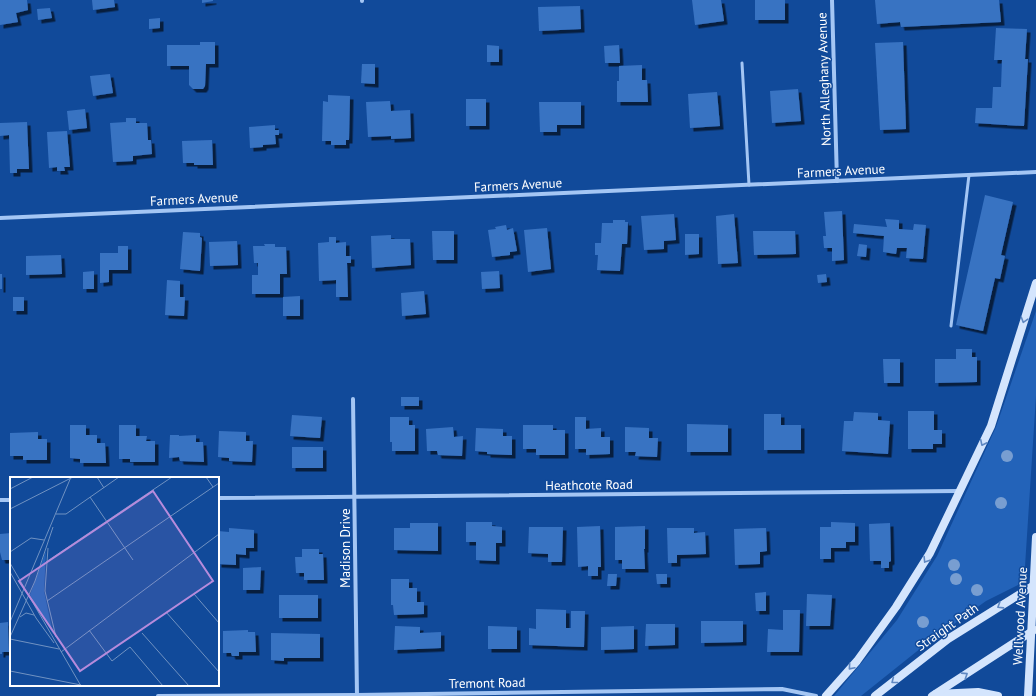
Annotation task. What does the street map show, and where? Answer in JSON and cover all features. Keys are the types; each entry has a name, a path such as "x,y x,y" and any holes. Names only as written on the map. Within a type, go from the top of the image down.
{"main road":[{"path":"826,696 857,660 896,607 930,553 991,426 1036,283"},
{"name":"Wellwood Avenue","path":"1028,696 1034,630 1036,538"},
{"name":"Straight Path","path":"875,696 948,639 1035,584"},
{"path":"934,695 1034,630 1036,622"},
{"path":"934,695 978,692 998,696"}],"street":[{"name":"North Alleghany Avenue","path":"832,0 837,181"},
{"name":"Farmers Avenue","path":"0,218 1036,172"},
{"name":"Madison Drive","path":"353,399 357,696"},
{"name":"Heathcote Road","path":"219,498 959,491"},
{"name":"Tremont Road","path":"158,696 357,696 782,689 816,696"}],"lane":[{"path":"742,62 749,185"},
{"path":"950,326 969,175"}],"shaded area":[{"path":"1036,311 1036,396 1024,582 986,601 926,644 861,696 834,696 897,620 937,556 996,427"}],"building":[{"path":"0,0 27,0 28,10 16,13 18,22 0,25"},
{"path":"92,0 114,0 115,7 93,10"},
{"path":"202,0 213,0 213,1 202,3"},
{"path":"692,0 721,0 724,21 695,25"},
{"path":"755,0 785,0 785,20 755,20"},
{"path":"875,0 999,0 1001,22 901,27 900,22 877,24"},
{"path":"580,6 581,29 539,31 538,7"},
{"path":"50,8 52,18 38,20 37,9"},
{"path":"160,18 160,28 149,29 149,19"},
{"path":"996,28 1027,29 1025,59 1028,59 1024,126 975,123 976,108 992,108 993,87 1001,87 1002,60 994,60"},
{"path":"200,42 215,42 215,64 206,64 205,86 203,89 193,89 189,85 189,66 167,66 167,45 200,45"},
{"path":"903,42 906,129 880,130 875,43"},
{"path":"487,45 499,46 499,62 487,62"},
{"path":"619,45 620,63 605,63 604,46"},
{"path":"362,64 375,64 375,84 361,83"},
{"path":"642,65 642,80 647,80 648,102 617,102 619,66"},
{"path":"110,74 113,93 93,96 90,76"},
{"path":"798,89 801,121 772,123 770,91"},
{"path":"717,92 720,126 690,128 688,94"},
{"path":"328,95 350,96 349,140 346,140 346,145 331,145 331,141 322,141 323,101 328,102"},
{"path":"466,99 486,99 486,126 466,126"},
{"path":"390,101 391,111 410,110 411,138 391,139 391,136 368,137 366,102"},
{"path":"539,102 581,102 581,125 557,125 557,132 540,132"},
{"path":"85,109 87,128 69,130 67,111"},
{"path":"126,118 136,118 136,123 147,123 148,140 151,140 152,154 133,156 133,161 113,162 110,123 126,122"},
{"path":"27,122 29,169 17,169 17,173 10,173 9,135 0,136 0,123"},
{"path":"275,125 275,130 279,130 279,135 275,135 276,144 250,148 249,127"},
{"path":"67,131 70,167 64,167 65,171 57,171 57,167 49,168 47,132"},
{"path":"212,140 213,165 194,165 194,163 183,163 182,141"},
{"path":"985,195 1013,202 1001,255 1005,256 1000,279 995,278 983,331 956,325"},
{"path":"842,211 844,260 832,261 832,248 824,248 823,236 826,236 824,212"},
{"path":"674,214 676,240 664,241 664,249 644,250 641,216"},
{"path":"734,214 738,263 718,264 716,216"},
{"path":"885,219 899,220 899,229 913,230 914,224 926,225 923,259 906,258 907,248 897,248 896,254 883,252 884,236 853,233 854,224 887,227"},
{"path":"613,220 625,220 625,222 628,222 627,244 622,244 620,271 597,270 598,255 595,255 595,243 601,243 602,223 613,223"},
{"path":"506,225 507,230 513,228 517,251 510,252 510,255 492,257 488,230"},
{"path":"547,228 551,269 528,272 524,230"},
{"path":"432,231 454,231 454,260 433,260"},
{"path":"753,231 795,231 796,254 754,255"},
{"path":"183,232 200,233 200,237 202,238 200,271 180,269"},
{"path":"685,234 699,234 699,254 685,255"},
{"path":"391,235 391,239 410,239 411,265 372,268 371,236"},
{"path":"329,237 336,237 336,243 346,242 346,256 351,256 351,263 347,263 348,297 336,297 336,280 319,281 318,243 329,242"},
{"path":"237,241 238,265 210,266 209,242"},
{"path":"264,244 275,244 275,247 286,247 287,274 280,274 280,294 252,294 252,275 258,275 258,263 254,263 253,246 265,246"},
{"path":"859,244 867,245 866,257 857,256"},
{"path":"118,246 128,246 128,270 109,270 109,282 100,283 100,253 118,253"},
{"path":"61,255 62,274 26,275 26,256"},
{"path":"94,271 94,289 83,289 83,272"},
{"path":"499,271 500,288 482,289 481,272"},
{"path":"0,274 2,274 2,289 0,289"},
{"path":"826,274 827,282 818,283 817,275"},
{"path":"167,280 180,281 180,297 185,297 184,316 165,315"},
{"path":"424,291 426,314 402,316 401,293"},
{"path":"300,296 300,316 283,316 283,297"},
{"path":"13,297 24,297 24,311 13,311"},
{"path":"956,349 972,349 972,357 977,357 977,382 935,383 935,359 956,359"},
{"path":"883,359 900,359 900,383 884,383"},
{"path":"401,397 419,397 419,406 401,406"},
{"path":"908,411 934,411 934,430 942,430 942,444 933,444 933,449 908,449"},
{"path":"854,412 878,413 878,420 890,421 888,454 842,451 844,421 853,421"},
{"path":"764,414 781,414 781,425 801,425 801,450 764,450"},
{"path":"292,415 322,417 320,438 290,436"},
{"path":"390,417 409,417 409,425 415,425 415,451 392,451 392,442 390,442"},
{"path":"575,417 586,417 586,429 601,428 601,437 610,437 610,454 586,455 586,449 575,449"},
{"path":"687,424 728,425 728,452 687,452"},
{"path":"70,425 86,425 86,435 97,435 97,443 105,443 106,463 80,463 80,459 70,458"},
{"path":"119,425 136,425 136,436 147,436 146,441 155,441 155,462 130,462 130,459 119,459"},
{"path":"523,425 553,425 553,430 565,430 565,455 536,455 536,449 523,449"},
{"path":"453,427 454,437 463,436 462,456 438,455 437,451 427,451 426,429"},
{"path":"625,427 649,428 649,438 658,438 657,457 635,456 636,452 625,452"},
{"path":"476,428 503,429 503,436 512,436 512,455 487,454 487,452 475,451"},
{"path":"219,431 246,432 246,441 253,441 252,462 229,461 229,458 218,457"},
{"path":"38,432 38,439 47,439 47,460 23,460 23,456 10,456 10,433"},
{"path":"170,435 196,435 196,442 203,442 204,462 180,461 179,457 169,458"},
{"path":"292,447 323,447 323,468 292,468"},
{"path":"466,522 492,522 492,526 502,527 502,543 496,543 496,561 476,560 476,542 466,542"},
{"path":"831,522 855,523 855,542 846,542 846,548 831,548 831,559 820,559 820,527 831,527"},
{"path":"410,523 438,523 438,551 394,550 394,528 410,528"},
{"path":"890,523 891,561 889,562 889,568 881,568 881,561 870,561 869,524"},
{"path":"600,526 601,567 598,567 598,576 588,576 588,566 578,567 577,527"},
{"path":"645,526 645,569 622,569 622,560 615,560 615,527"},
{"path":"529,527 563,527 562,562 548,562 548,554 528,553"},
{"path":"229,528 254,530 254,548 246,548 246,555 236,554 236,565 219,564 219,531 229,532"},
{"path":"667,528 694,528 694,533 705,532 706,554 677,555 677,563 668,563"},
{"path":"766,528 767,551 760,552 760,564 735,565 734,529"},
{"path":"10,533 10,560 2,560 0,552 0,534"},
{"path":"302,549 319,549 319,554 323,554 324,580 304,580 304,573 296,573 295,557 302,557"},
{"path":"261,567 260,590 243,590 243,568"},
{"path":"608,574 617,574 616,586 607,586"},
{"path":"656,574 667,574 667,584 657,584"},
{"path":"391,579 409,579 409,588 417,588 417,602 424,602 424,614 394,615 393,605 391,605"},
{"path":"766,592 766,611 756,611 755,593"},
{"path":"807,594 832,595 830,626 806,626"},
{"path":"279,595 318,595 318,618 279,618"},
{"path":"536,609 566,610 566,628 571,628 571,611 585,611 584,647 529,645 529,628 536,629"},
{"path":"783,610 800,610 799,652 767,652 768,629 783,630"},
{"path":"701,621 743,621 743,642 701,643"},
{"path":"8,622 9,652 2,652 2,654 0,654 0,623"},
{"path":"646,624 675,624 675,645 645,646"},
{"path":"395,626 420,627 420,633 441,632 441,648 394,650"},
{"path":"488,626 517,627 517,649 488,649"},
{"path":"634,626 634,649 601,650 601,627"},
{"path":"248,630 248,632 255,632 256,652 239,652 239,656 232,656 231,653 223,653 223,631"},
{"path":"271,633 320,634 320,658 284,658 284,661 271,660"}]}
